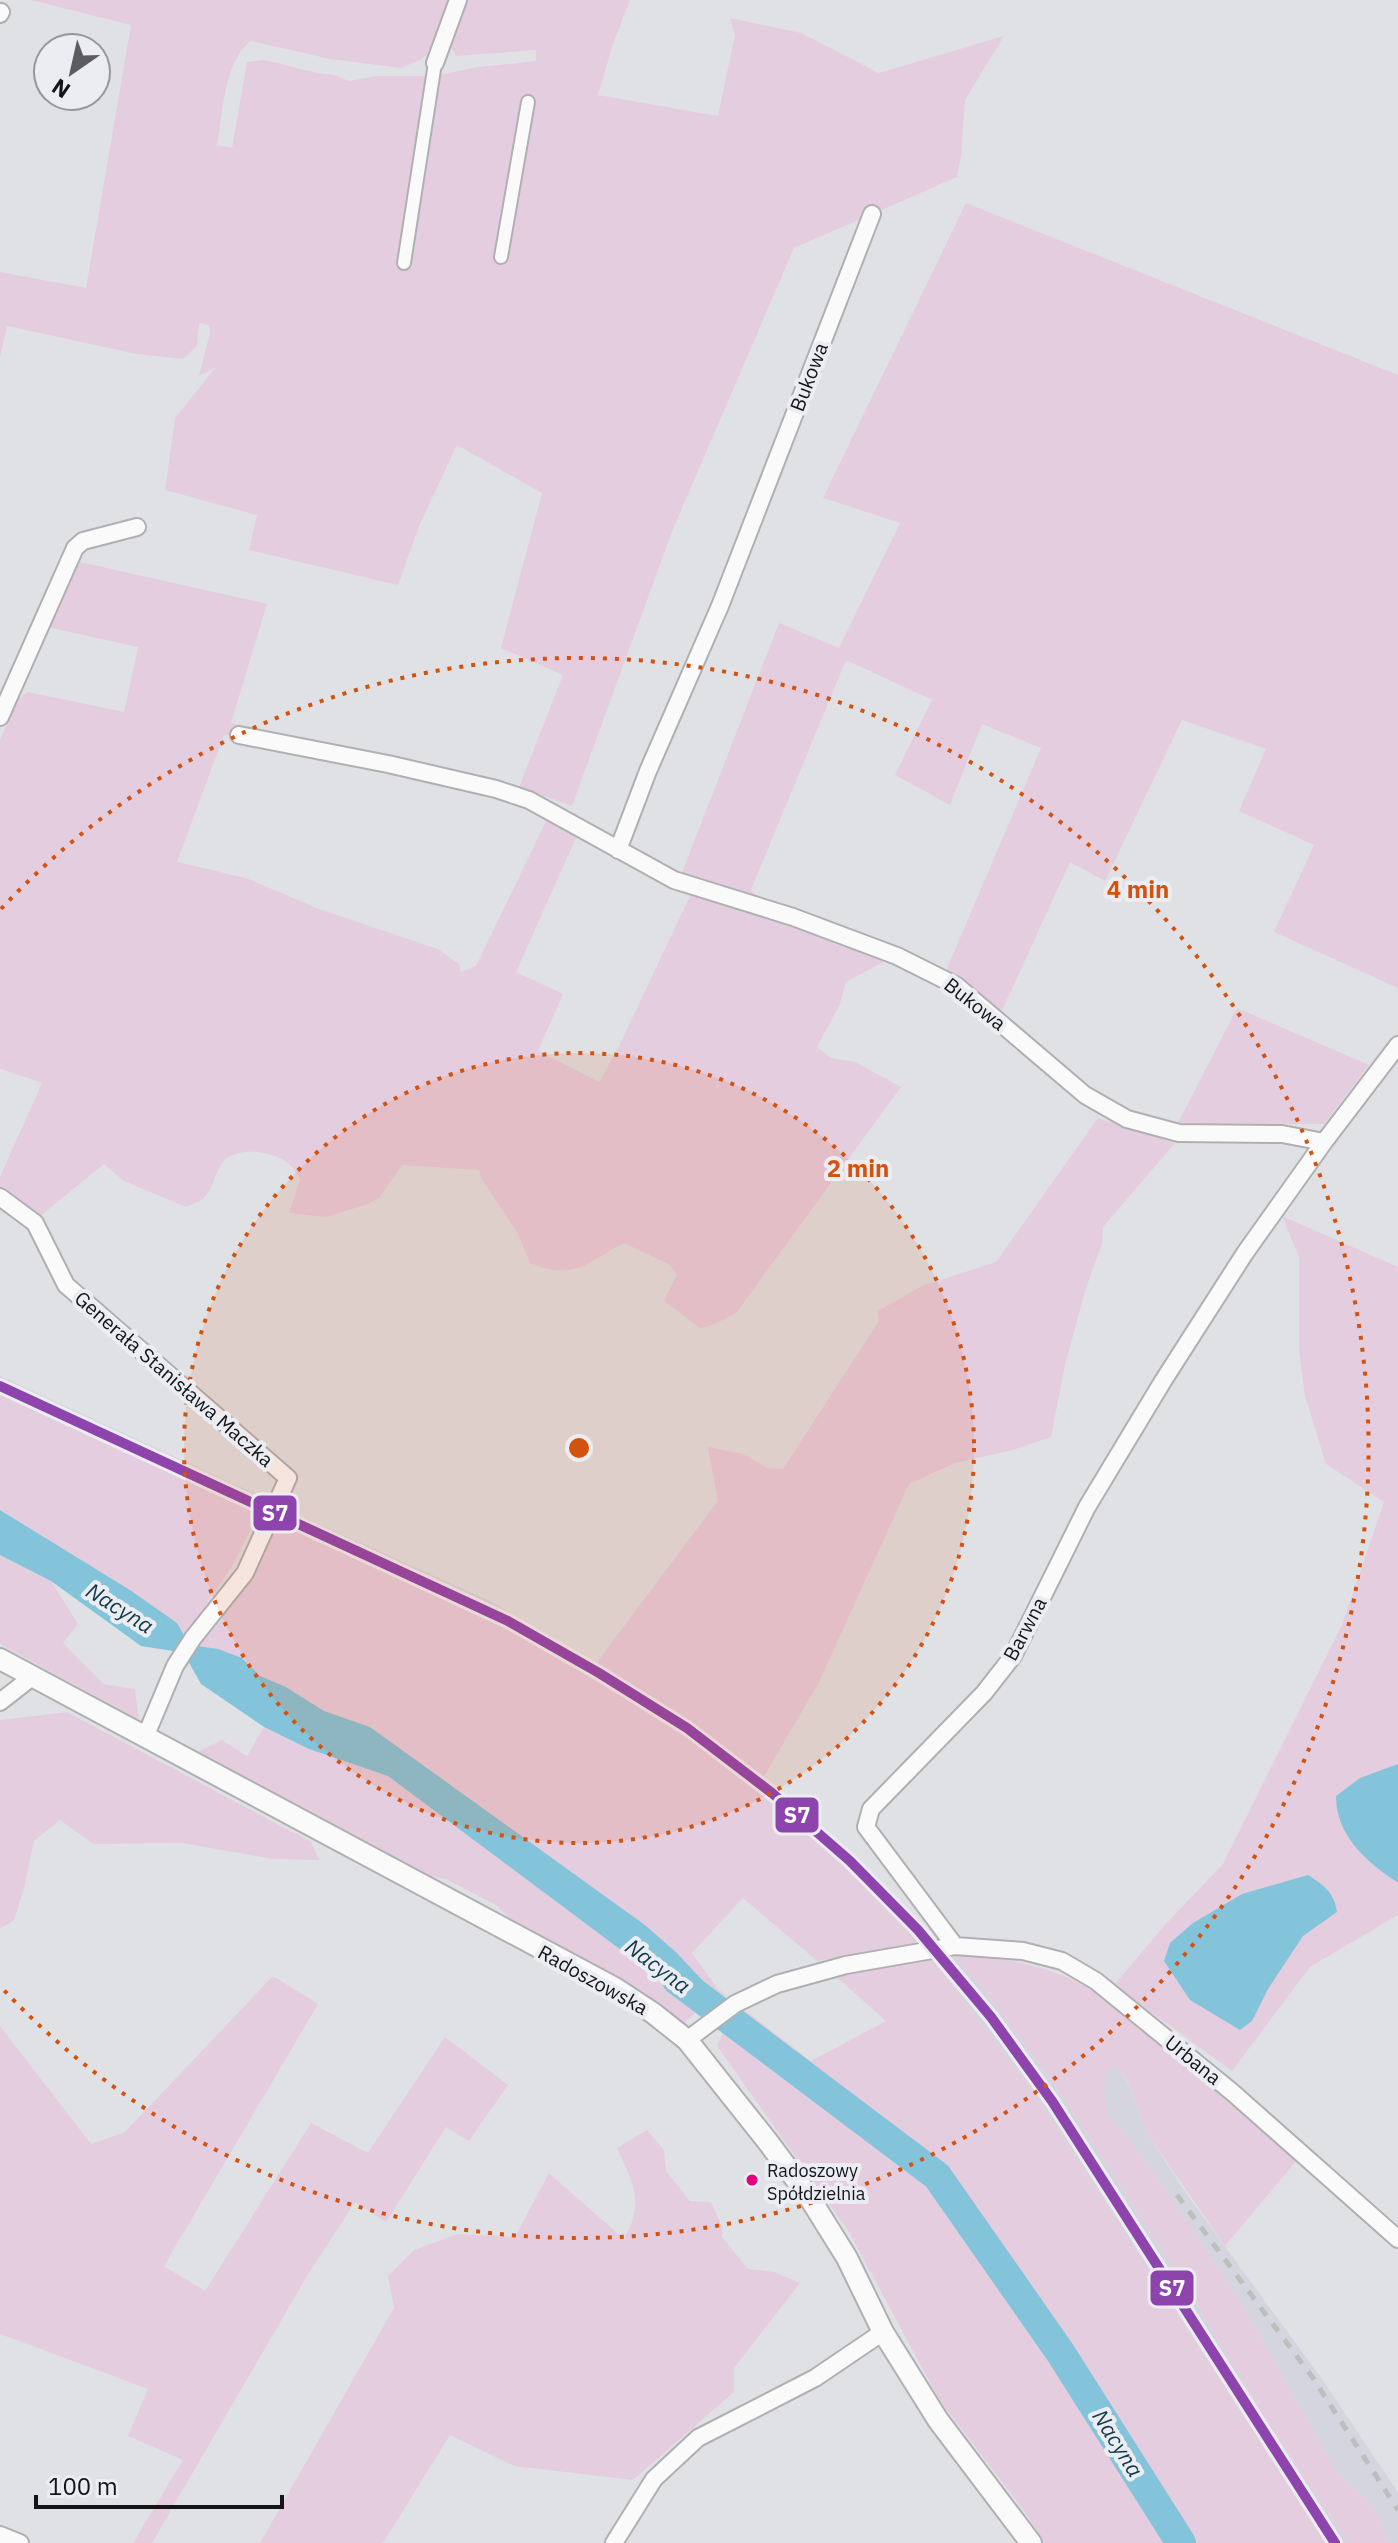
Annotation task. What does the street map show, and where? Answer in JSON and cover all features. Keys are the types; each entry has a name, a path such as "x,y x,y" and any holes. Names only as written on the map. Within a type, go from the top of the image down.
{"street":[{"path":"404,263 435,63 458,0"},
{"path":"501,257 528,102"},
{"name":"Bukowa","path":"618,850 648,771 746,540 872,214"},
{"path":"0,717 75,548 83,541 137,527"},
{"name":"Bukowa","path":"239,735 388,764 496,789 529,800 674,880 793,917 882,950 957,986 1085,1095 1127,1119 1179,1133 1282,1134 1324,1142"},
{"name":"Barwna","path":"955,1946 866,1827 871,1809 984,1693 1013,1656 1087,1507 1245,1253 1398,1045"},
{"name":"Generała Stanisława Maczka","path":"0,1197 35,1223 66,1285 288,1478 245,1573 193,1638 175,1666 146,1735"},
{"name":"Radoszowska","path":"0,1659 615,1988 687,2040 809,2197 847,2258 883,2332 938,2420 1031,2543"},
{"path":"0,1702 32,1677"},
{"path":"687,2040 735,2004 777,1984 846,1965 955,1946"},
{"name":"Urbana","path":"955,1946 1023,1951 1062,1961 1096,1981 1232,2092 1398,2239"},
{"path":"614,2543 654,2479 698,2438 815,2378 883,2332"},
{"path":"0,2535 20,2543"}],"shaded area":[{"path":"31,0 449,0 431,52 401,68 330,59 251,41 235,61 223,103 217,145 232,148 247,62 265,60 349,81 377,76 433,76 478,67 536,61 536,50 456,56 449,44 465,0 630,0 598,95 718,116 735,35 730,18 801,33 879,73 1004,36 965,100 957,177 794,248 673,529 572,806 519,787 563,675 501,648 542,493 457,445 419,526 398,585 249,550 257,515 165,490 175,418 216,367 199,376 210,333 209,325 199,323 197,346 183,359 137,354 7,326 0,357 0,272 86,288 131,25"},
{"path":"966,203 1398,375 1398,988 1274,932 1314,845 1239,811 1266,749 1182,720 1105,881 1070,862 1000,1015 970,984 946,971 1041,748 982,724 950,805 895,775 932,700 846,660 751,890 766,899 744,896 681,875 779,623 839,648 900,523 823,498"},
{"path":"76,561 267,604 231,723 238,725 232,736 224,735 177,862 246,878 319,909 438,949 459,964 461,972 476,966 548,817 578,827 576,838 516,972 563,994 538,1051 599,1082 691,894 812,932 887,960 846,982 840,1004 817,1047 831,1058 855,1062 901,1087 736,1313 700,1328 664,1301 677,1274 668,1264 624,1243 590,1263 570,1270 530,1263 518,1234 481,1178 479,1170 402,1165 380,1197 326,1217 289,1213 300,1179 282,1160 256,1152 230,1156 218,1170 206,1195 186,1207 124,1181 104,1164 39,1217 0,1189 0,1177 42,1083 0,1069 0,740 18,699 28,692 124,712 138,647 47,627"},
{"path":"1237,1008 1369,1065 1324,1124 1265,1124 1211,1131 1178,1123"},
{"path":"1098,1118 1175,1143 1103,1227 1102,1244 1086,1288 1065,1365 1051,1437 1013,1450 955,1463 909,1484 819,1682 763,1778 723,1746 595,1665 718,1501 708,1447 743,1454 767,1468 783,1469 879,1321 878,1311 922,1286 996,1262"},
{"path":"1282,1216 1398,1267 1398,1915 1310,1967 1232,2071 1114,1985 1223,1864 1342,1625 1384,1502 1326,1464 1305,1396 1299,1351 1299,1257"},
{"path":"0,1376 262,1497 260,1512 0,1394"},
{"path":"0,1394 260,1512 232,1566 185,1637 130,1590 0,1510"},
{"path":"283,1508 492,1602 723,1746 810,1815 934,1936 920,1943 849,1869 752,1785 632,1700 528,1639 432,1591 277,1521"},
{"path":"277,1521 467,1608 587,1673 644,1708 775,1804 860,1882 920,1943 817,1961 743,1898 692,1953 718,1989 727,1996 718,1997 677,1953 645,1925 370,1727 324,1711 286,1687 260,1676 242,1658 197,1646 250,1582"},
{"path":"0,1555 51,1581 78,1624 63,1643 104,1684 135,1689 139,1720 0,1644"},
{"path":"67,1712 311,1842 319,1860 273,1859 182,1843 94,1844 60,1820 34,1841 14,1920 0,1929 0,1720"},
{"path":"264,1727 309,1749 388,1775 700,2009 684,2023 617,1980 516,1924 496,1905 446,1879 415,1873 193,1754 222,1740 247,1756"},
{"path":"949,1951 980,1985 1066,2101 1199,2308 1267,2422 1348,2543 1326,2543 1038,2098 931,1957"},
{"path":"949,1951 1027,1964 1081,1984 1099,1995 1298,2159 1225,2246 1148,2135 1127,2080 1115,2066 1105,2074 1106,2105 1111,2119 1176,2205 1237,2296 1338,2474 1366,2499 1380,2518 1387,2543 1348,2543 1267,2422 1199,2308 1066,2101 980,1985"},
{"path":"931,1957 1038,2098 1326,2543 1187,2543 1063,2346 942,2174 735,2019 742,2008 811,2061 886,2021 834,1975"},
{"path":"273,1976 318,2004 164,2266 205,2291 311,2123 368,2153 445,2037 508,2085 469,2141 446,2127 386,2222 355,2202 307,2276 152,2543 133,2543 183,2460 128,2436 148,2389 0,2334 0,2026 91,2144 125,2132"},
{"path":"727,2025 932,2180 1055,2353 1173,2543 1045,2543 940,2401 849,2232 717,2046"},
{"path":"1115,2065 1127,2081 1148,2135 1186,2193 1324,2382 1398,2492 1398,2543 1387,2543 1380,2518 1366,2499 1338,2474 1237,2296 1122,2130 1112,2124 1103,2100 1105,2073"},
{"path":"647,2130 664,2150 666,2171 690,2201 711,2202 723,2229 722,2237 748,2269 774,2272 800,2283 734,2368 734,2392 633,2480 514,2466 450,2435 383,2543 260,2543 394,2308 388,2276 414,2250 457,2234 515,2237 549,2173 624,2239 635,2203 632,2182 617,2148"}],"water":[{"path":"0,1510 130,1590 177,1623 185,1637 173,1651 141,1646 51,1581 0,1555"},
{"path":"197,1646 218,1649 242,1658 260,1676 286,1687 324,1711 370,1727 645,1925 677,1953 718,1997 700,2009 388,1776 309,1749 264,1727 201,1684 188,1661"},
{"path":"1398,1764 1397,1882 1374,1866 1347,1835 1337,1810 1336,1796 1360,1778"},
{"path":"1308,1875 1328,1890 1337,1912 1303,1936 1268,1989 1252,2021 1240,2030 1190,2000 1164,1961 1170,1943 1193,1923 1242,1894"}],"waterway":[{"name":"Nacyna","path":"677,1980 937,2176 1060,2352 1181,2543"}],"railway":[{"path":"1177,2195 1313,2378 1398,2510"}],"transit line":[{"name":"S7","path":"0,1386 508,1621 687,1728 772,1793 850,1861 918,1930 991,2017 1052,2101 1335,2543"}],"place":[{"name":"Radoszowy Spółdzielnia","path":"752,2180"}]}
